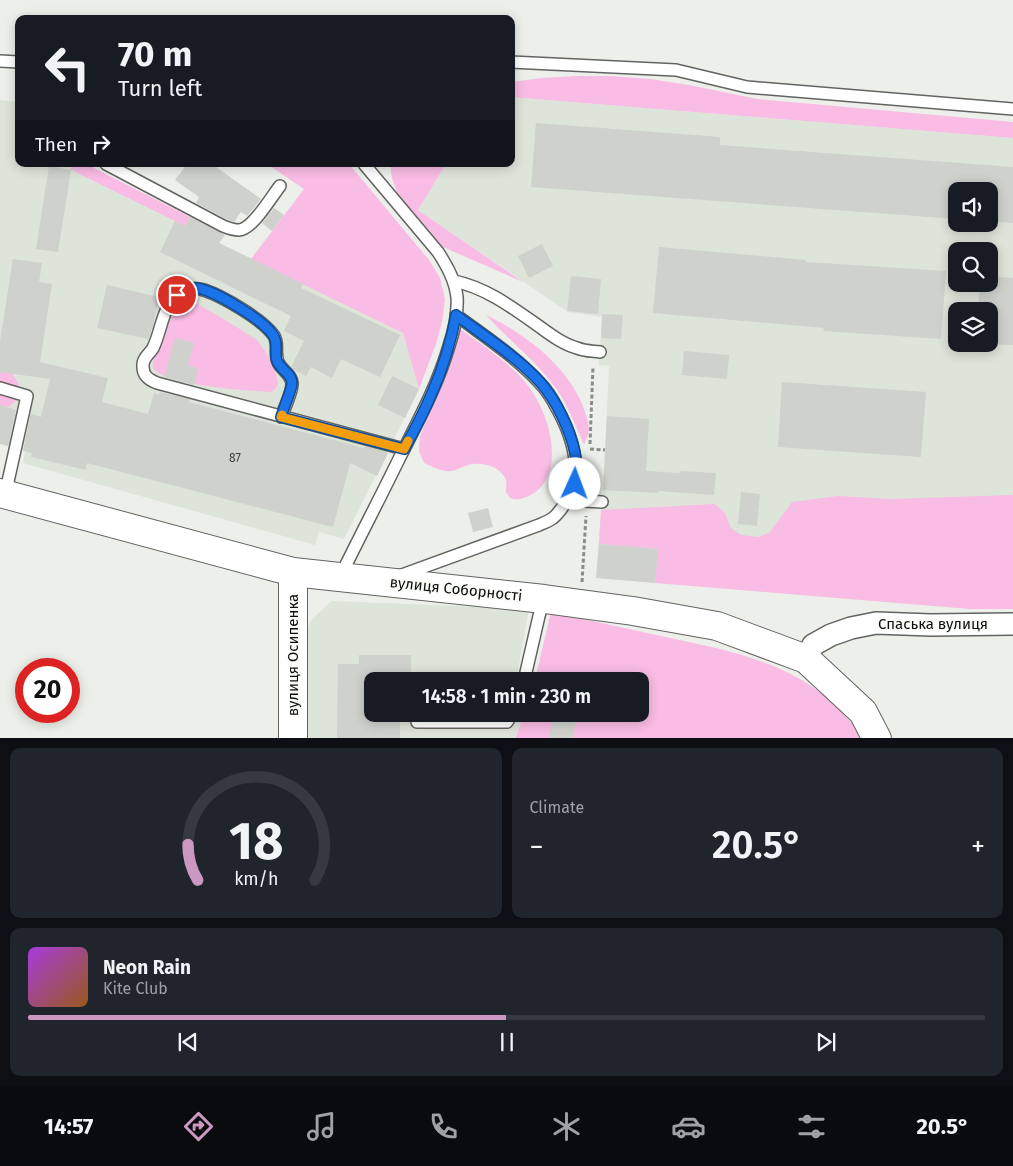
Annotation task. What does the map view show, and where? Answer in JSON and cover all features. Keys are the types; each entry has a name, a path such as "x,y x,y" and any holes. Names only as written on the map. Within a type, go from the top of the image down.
{"street":[{"name":"вулиця Соборності","path":"3,494 293,572 544,599 633,611 717,626 806,658 863,712 877,738"},
{"name":"вулиця Осипенка","path":"293,572 293,738"},
{"name":"Спаська вулиця","path":"806,658 813,645 831,635 876,623 931,625 1013,624"}],"lane":[{"path":"0,61 15,62"},
{"path":"515,62 676,70 746,87 1013,109"},
{"path":"112,167 231,229 240,230 255,220 280,186"},
{"path":"340,577 432,394 452,336 456,315 457,298 454,281 447,266 375,169"},
{"path":"454,281 478,288 500,299 557,339 579,349 600,352"},
{"path":"281,417 292,384 289,375 277,362 277,344 274,336 259,320 204,290 194,288 177,295 165,312 153,347 143,364 144,373 148,380 157,384 281,417 404,449"},
{"path":"384,581 552,519 562,509 575,484 575,455 567,427 551,397 540,382 456,315"},
{"path":"0,388 27,396 3,494"},
{"path":"567,500 602,502"},
{"path":"526,672 544,599"}],"path":[{"path":"592,384 590,449 605,450"},
{"path":"582,585 586,518"}],"shaded area":[{"path":"611,76 650,79 757,99 1013,122 1013,138 515,97 515,81 542,78"},
{"path":"515,97 1013,138 1013,609 596,578 603,490 609,366 599,365 602,317 568,312 418,210 444,167 515,167"},
{"path":"0,100 15,102 15,167 71,167 71,170 403,333 419,389 344,539 319,532 315,545 23,463 25,451 0,444"},
{"path":"71,167 93,167 190,217 185,226 71,170"},
{"path":"271,167 352,167 429,260 440,278 445,299 442,322 419,389 403,333 251,259 304,189"},
{"path":"391,167 444,167 418,210 523,282 443,247 398,195"},
{"path":"194,302 257,340 272,363 278,384 275,389 271,392 212,387 177,380 155,371 153,362 174,314 182,304"},
{"path":"486,315 509,327 543,352 569,381 582,403 588,422 588,436 584,444 561,396 544,373"},
{"path":"459,328 518,374 533,393 542,409 552,447 551,466 541,487 528,497 510,498 506,492 506,482 503,475 495,468 484,464 473,464 453,471 443,470 424,463 419,451 420,436 441,385"},
{"path":"0,372 12,373 22,391 16,401 8,407 0,405"},
{"path":"1013,495 1013,609 970,609 655,583 658,549 599,544 601,510 715,504 725,513 731,528 741,535 759,537 770,532 792,502 838,496 891,499"},
{"path":"332,601 529,609 518,672 364,672 364,722 521,722 515,738 304,738 306,631 312,619"},
{"path":"551,612 716,648 780,669 799,678 833,703 863,738 515,738 521,722 649,722 649,672 537,672"}],"building":[{"path":"536,123 720,137 720,145 1013,167 1013,223 998,222 998,182 948,182 948,218 531,187"},
{"path":"49,167 71,170 58,252 36,249"},
{"path":"185,167 216,167 261,199 247,216 241,212 234,222 196,203 199,197 175,180"},
{"path":"274,208 284,215 272,231 262,223"},
{"path":"190,217 225,235 219,243 303,284 301,288 400,335 380,377 341,359 332,378 311,367 306,376 293,369 291,367 304,341 284,331 291,316 160,252 175,221 185,226"},
{"path":"542,244 553,266 529,278 518,256"},
{"path":"659,247 806,260 806,262 946,271 941,339 823,331 824,328 653,313"},
{"path":"13,259 42,263 39,282 52,284 40,362 108,378 102,402 148,414 154,393 159,395 160,392 190,399 189,402 364,448 365,446 388,453 377,476 350,463 333,527 87,463 86,470 31,457 32,453 23,451 31,414 41,417 50,379 0,372 0,341"},
{"path":"571,276 601,279 598,314 567,311"},
{"path":"998,277 1013,278 1013,345 998,344 998,302 979,302 979,292 998,292"},
{"path":"107,285 159,297 153,326 148,339 97,328"},
{"path":"602,314 623,315 621,339 601,338"},
{"path":"175,338 194,343 188,365 198,368 194,385 164,377"},
{"path":"684,351 729,355 727,379 682,375"},
{"path":"392,376 419,389 405,418 378,405"},
{"path":"782,382 926,392 921,457 778,447"},
{"path":"0,405 16,410 8,446 0,444"},
{"path":"607,416 649,419 646,471 716,473 714,495 603,490"},
{"path":"741,492 760,494 757,526 738,524"},
{"path":"488,508 493,527 473,532 468,513"},
{"path":"599,544 658,549 655,583 596,578"},
{"path":"359,655 411,655 411,672 364,672 364,722 400,722 400,738 337,738 338,664 359,664"},
{"path":"552,722 575,722 573,738 549,738"}],"slow traffic":[{"path":"282,415 281,417 404,449 408,441"}],"route":[{"path":"177,295 194,288 216,295 259,320 274,336 277,344 277,362 289,375 292,384 281,417 404,449 440,375 452,336 456,315 540,382 551,397 567,427 575,455 575,484"}]}
